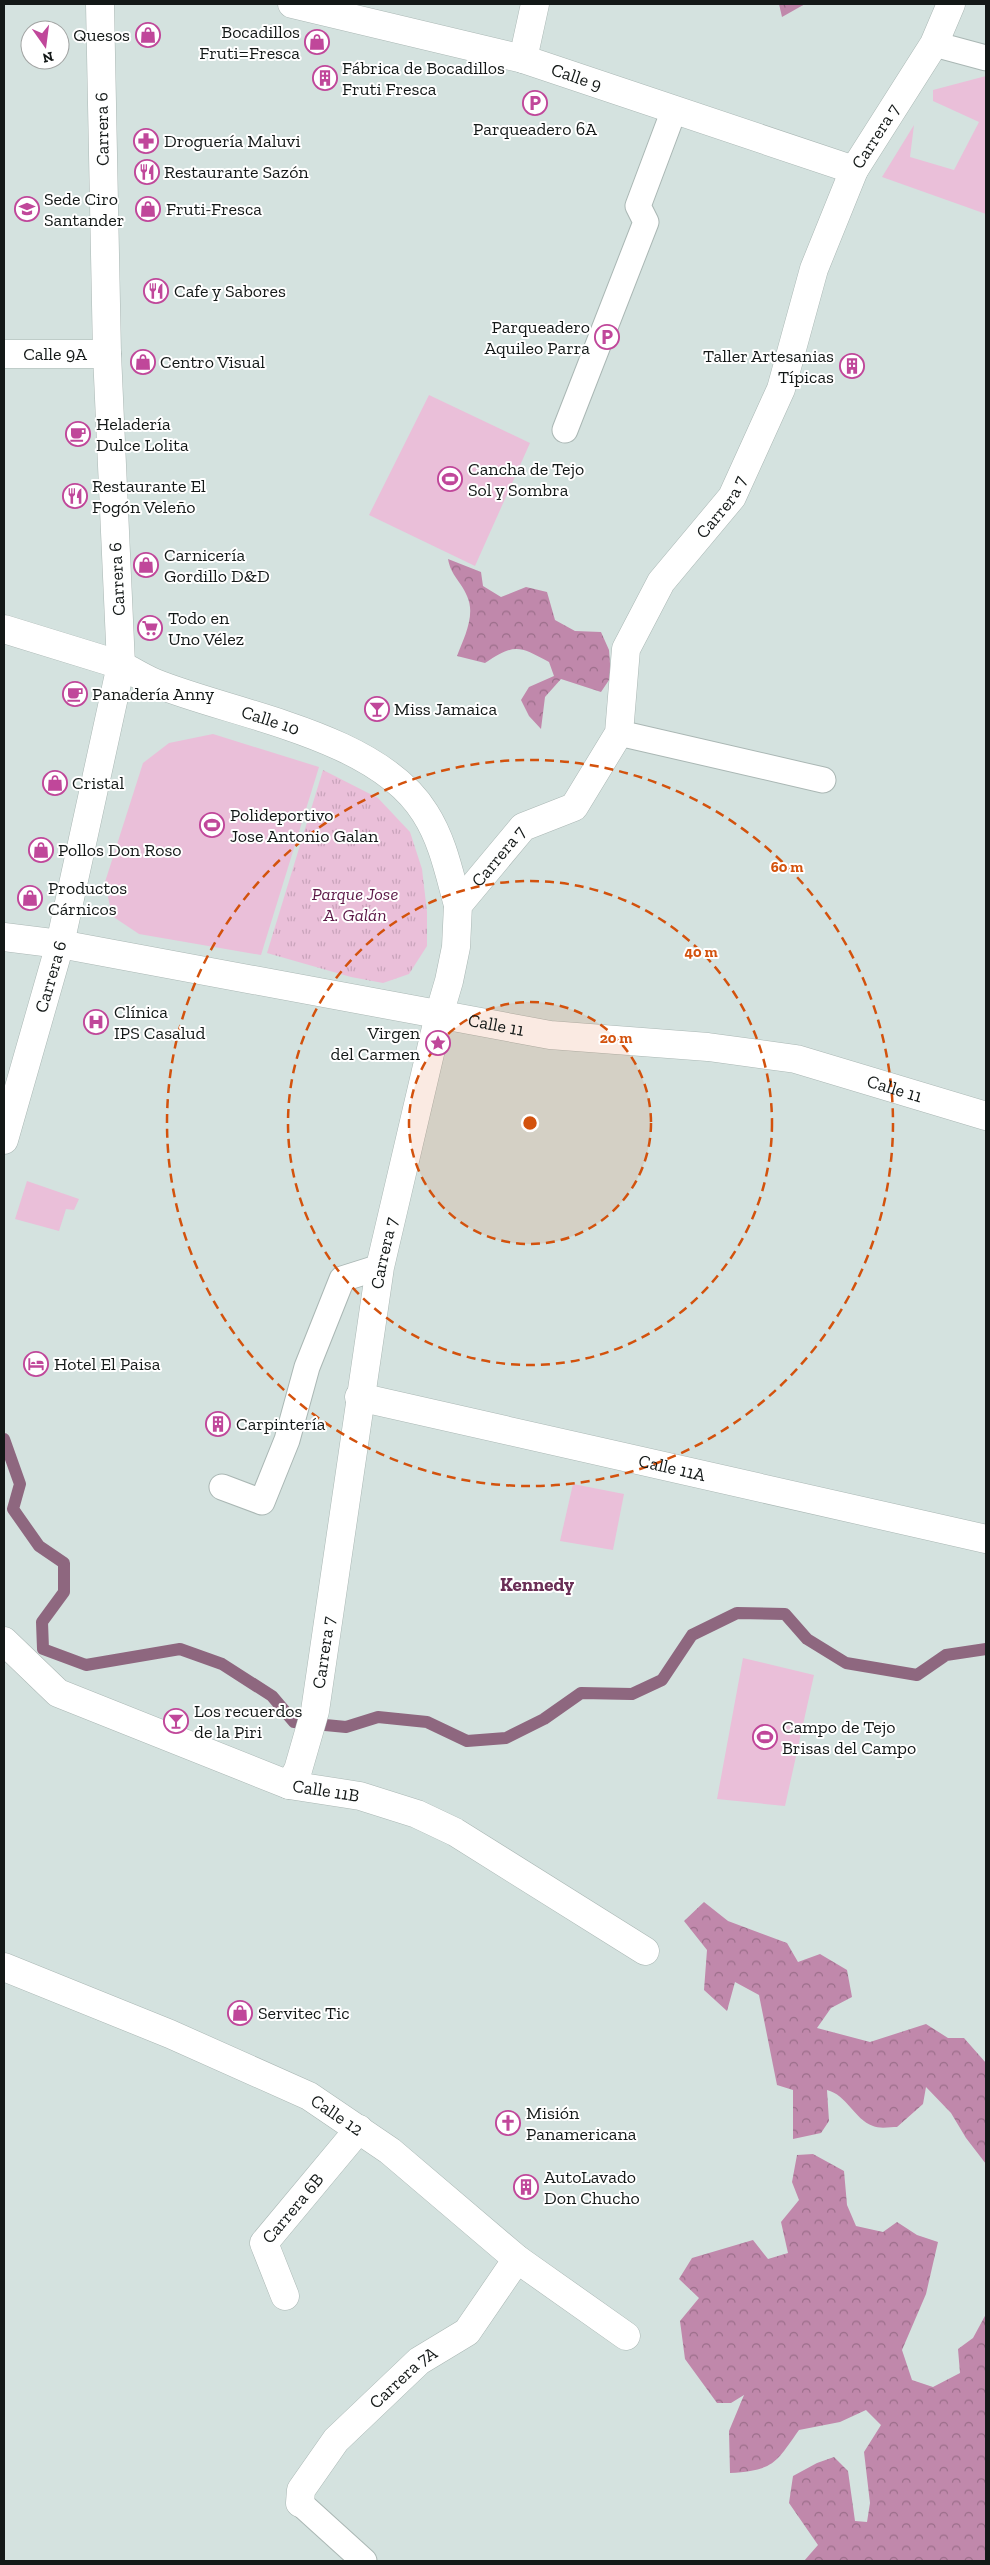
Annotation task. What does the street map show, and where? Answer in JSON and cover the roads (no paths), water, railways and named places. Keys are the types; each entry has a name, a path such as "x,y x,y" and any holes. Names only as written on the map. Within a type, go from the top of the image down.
{"street":[{"name":"Carrera 6","path":"4,1140 60,944 122,665 107,354 100,4"},
{"name":"Calle 9","path":"292,4 523,58 854,170"},
{"path":"523,58 535,4"},
{"name":"Carrera 7","path":"294,1778 315,1711 359,1397 380,1267 439,1015 449,981 456,947 458,905 524,827 574,807 619,733 626,649 661,582 732,497 781,389 814,269 854,170 934,44 951,4"},
{"name":"Calle 9A","path":"4,354 107,354"},
{"name":"Calle 10","path":"4,629 122,665 154,683 319,737 360,757 397,781 424,811 441,842 458,905"},
{"name":"Calle 11","path":"4,937 60,944 550,1035 708,1047 796,1059 986,1116"},
{"name":"Calle 11A","path":"359,1397 986,1539"},
{"name":"Calle 11B","path":"4,1640 58,1693 294,1778 417,1814 455,1832 645,1951"},
{"name":"Calle 12","path":"4,1967 170,2034 309,2096 390,2151 517,2259 626,2336"},
{"name":"Carrera 6B","path":"285,2296 264,2243 359,2129"},
{"name":"Carrera 7A","path":"300,2503 301,2490 336,2440 419,2361 468,2332 517,2259"}],"lane":[{"path":"934,44 986,58"},
{"path":"566,430 646,222 638,206 674,110"},
{"path":"619,733 823,780"},
{"path":"222,1488 262,1502 286,1440 307,1367 342,1279 380,1267"},
{"path":"300,2503 364,2561"}],"waterway":[{"path":"4,1439 20,1484 13,1509 39,1546 64,1563 64,1592 42,1622 43,1649 86,1665 180,1649 222,1664 272,1696 294,1722 346,1727 378,1717 427,1722 467,1741 506,1738 544,1719 581,1693 632,1694 662,1680 692,1635 737,1613 785,1614 807,1639 846,1663 917,1675 946,1655 986,1649"}],"place":[{"name":"Quesos","path":"148,35"},
{"name":"Bocadillos Fruti=Fresca","path":"317,42"},
{"name":"Fábrica de Bocadillos Fruti Fresca","path":"325,78"},
{"name":"Parqueadero 6A","path":"535,103"},
{"name":"Droguería Maluvi","path":"146,141"},
{"name":"Restaurante Sazón","path":"147,172"},
{"name":"Sede Ciro Santander","path":"27,209"},
{"name":"Fruti-Fresca","path":"148,209"},
{"name":"Cafe y Sabores","path":"156,291"},
{"name":"Parqueadero Aquileo Parra","path":"607,337"},
{"name":"Centro Visual","path":"143,362"},
{"name":"Taller Artesanias Típicas","path":"852,366"},
{"name":"Heladería Dulce Lolita","path":"78,434"},
{"name":"Cancha de Tejo Sol y Sombra","path":"450,479"},
{"name":"Restaurante El Fogón Veleño","path":"75,496"},
{"name":"Carnicería Gordillo D&D","path":"146,565"},
{"name":"Todo en Uno Vélez","path":"150,628"},
{"name":"Panadería Anny","path":"75,694"},
{"name":"Miss Jamaica","path":"377,709"},
{"name":"Cristal","path":"55,783"},
{"name":"Polideportivo Jose Antonio Galan","path":"212,825"},
{"name":"Pollos Don Roso","path":"41,850"},
{"name":"Productos Cárnicos","path":"30,898"},
{"name":"Clínica IPS Casalud","path":"96,1022"},
{"name":"Virgen del Carmen","path":"438,1043"},
{"name":"Hotel El Paisa","path":"36,1364"},
{"name":"Carpintería","path":"218,1424"},
{"name":"Los recuerdos de la Piri","path":"176,1721"},
{"name":"Campo de Tejo Brisas del Campo","path":"765,1737"},
{"name":"Servitec Tic","path":"240,2013"},
{"name":"Misión Panamericana","path":"508,2123"},
{"name":"AutoLavado Don Chucho","path":"526,2187"}],"district":[{"name":"Kennedy","path":"537,1584"}],"park label":[{"name":"Parque Jose A. Galán","path":"355,904"}]}
